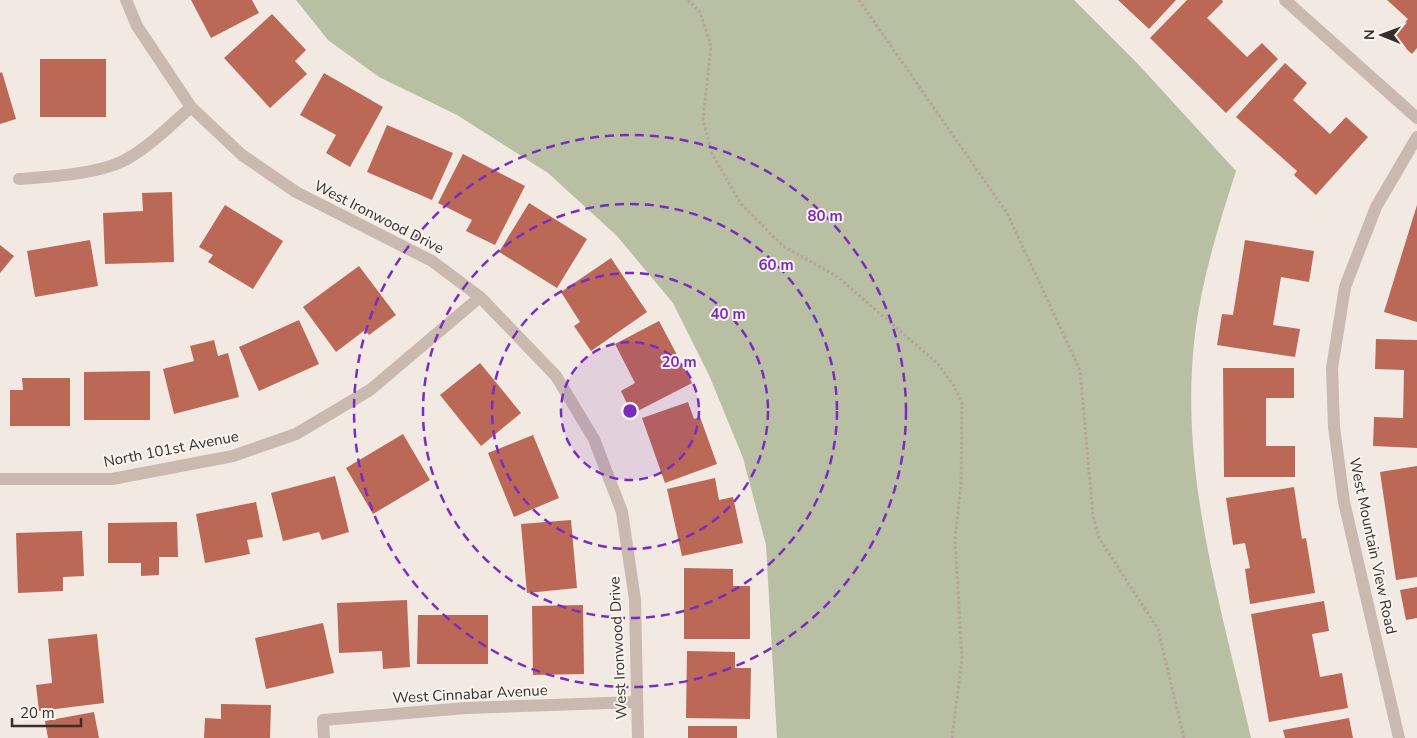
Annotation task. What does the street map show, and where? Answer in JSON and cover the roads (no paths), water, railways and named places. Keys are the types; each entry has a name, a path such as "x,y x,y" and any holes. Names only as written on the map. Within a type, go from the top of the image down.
{"street":[{"name":"West Ironwood Drive","path":"126,0 137,26 191,107 242,155 296,192 432,261 480,297 556,376 594,440 622,512 635,600 638,738"},
{"path":"1285,0 1417,118"},
{"path":"19,179 72,175 124,161 156,139 191,107"},
{"name":"West Mountain View Road","path":"1399,738 1344,502 1334,427 1332,368 1345,287 1376,208 1417,137"},
{"name":"North 101st Avenue","path":"0,479 112,479 233,456 296,434 370,390 480,297"},
{"name":"West Cinnabar Avenue","path":"324,738 323,720 466,708 637,702"}]}
